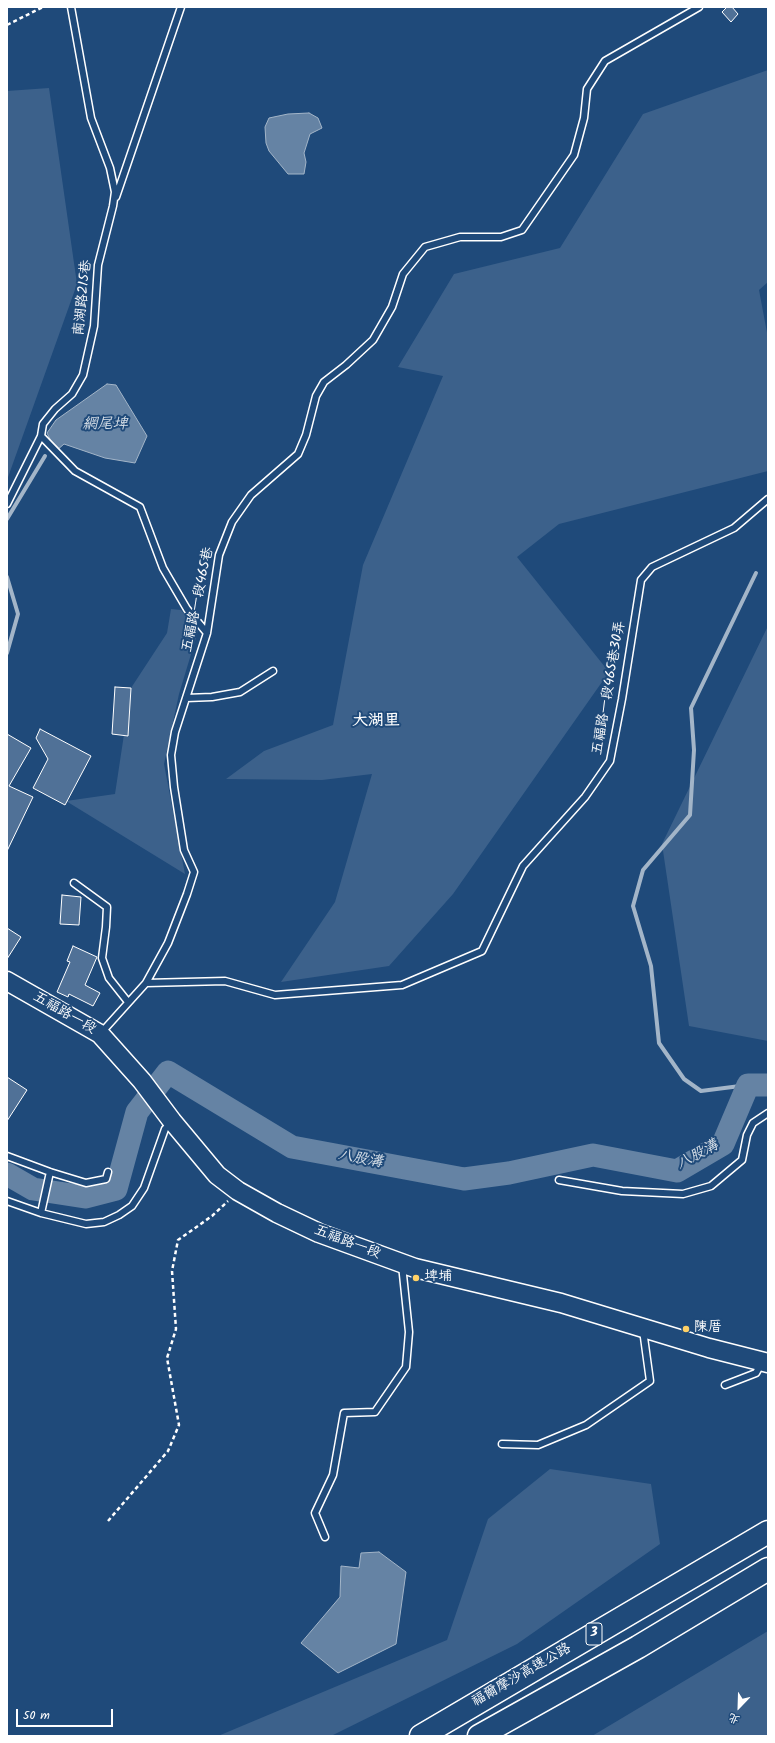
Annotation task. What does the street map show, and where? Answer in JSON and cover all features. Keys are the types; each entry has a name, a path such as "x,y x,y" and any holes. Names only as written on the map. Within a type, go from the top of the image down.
{"highway":[{"name":"福爾摩沙高速公路","path":"421,1736 768,1532"},
{"name":"3","path":"479,1736 638,1647 768,1569"}],"main road":[{"name":"五福路一段","path":"7,981 100,1034 142,1081 172,1122 217,1175 238,1191 277,1213 319,1233 415,1268 561,1303 709,1348 766,1362"}],"lane":[{"name":"南湖路215巷","path":"7,504 41,436 43,424 55,409 72,394 83,375 94,326 98,265 113,206 115,192 110,168 91,118 71,7"},
{"path":"113,206 181,7"},
{"name":"五福路一段465巷","path":"100,1034 146,983 168,943 188,894 194,872 184,850 174,787 171,755 175,732 207,633 219,555 232,522 251,495 298,454 306,435 316,396 324,382 346,365 373,340 392,307 403,274 420,252 425,247 460,237 501,237 522,230 574,155 584,118 587,89 605,61 699,7"},
{"path":"41,436 75,471 140,507 163,568 187,609 207,633"},
{"name":"五福路一段465巷30弄","path":"146,983 225,981 275,995 402,985 482,951 523,866 585,797 610,761 622,699 641,580 652,567 734,528 768,499"},
{"path":"186,698 212,697 240,692 273,671"},
{"path":"74,883 107,907 102,958 109,978 128,1002"},
{"path":"559,1180 622,1191 683,1194 711,1186 742,1160 747,1135 753,1123 768,1113"},
{"path":"7,1201 41,1213 86,1224 104,1222 119,1215 132,1206 144,1188 165,1129 172,1122"},
{"path":"7,1156 86,1184 106,1179 108,1172"},
{"path":"41,1213 50,1172"},
{"path":"325,1537 315,1513 333,1475 344,1413 375,1412 406,1367 409,1332 402,1264"},
{"path":"502,1444 538,1445 566,1434 586,1425 650,1381 643,1328"},
{"path":"725,1385 756,1372 766,1362"}],"path":[{"path":"7,25 43,7"},
{"path":"108,1521 168,1451 179,1425 167,1358 176,1329 172,1271 178,1240 212,1216 238,1191"}],"shaded area":[{"path":"768,70 768,282 759,290 768,338 768,471 559,524 517,557 609,672 453,894 389,966 281,982 335,902 372,774 322,780 226,779 264,751 333,725 363,565 443,376 398,367 454,274 560,248 643,114"},
{"path":"49,88 77,284 7,480 7,91"},
{"path":"171,609 181,610 198,631 179,694 164,764 185,874 66,801 115,794 131,688 167,633"},
{"path":"768,626 768,1041 689,1026 662,844"},
{"path":"550,1469 651,1484 660,1544 517,1644 331,1736 218,1736 447,1640 488,1519"},
{"path":"768,1631 768,1736 592,1736"}],"water":[{"path":"309,113 318,118 322,128 310,134 304,153 306,162 304,174 288,174 269,151 266,143 265,127 269,118 288,114"},
{"name":"網尾埤","path":"107,384 116,385 147,436 135,463 105,458 64,444 56,451 47,433 56,420"},
{"path":"379,1552 406,1572 396,1644 338,1673 301,1643 340,1597 341,1566 359,1568 361,1553"}],"building":[{"path":"727,7 732,7 738,14 731,22 722,12"},
{"path":"115,687 131,688 128,736 112,734"},
{"path":"40,729 91,756 65,805 33,788 48,759 36,738"},
{"path":"7,734 31,748 9,786 33,797 7,851"},
{"path":"62,895 81,897 79,925 60,924"},
{"path":"7,928 21,937 7,959"},
{"path":"73,946 97,957 85,985 100,993 93,1006 69,994 68,997 57,992 70,962 67,961"},
{"path":"7,1077 27,1090 7,1121"}],"waterway":[{"path":"7,519 45,456"},
{"path":"748,1085 701,1091 684,1079 659,1043 651,966 633,906 643,870 690,815 694,750 691,708 756,573"},
{"path":"7,577 18,614 7,653"},
{"name":"八股溝","path":"7,1174 33,1189 85,1197 116,1189 137,1112 168,1072 292,1147 464,1179 509,1173 593,1155 677,1171 723,1144 748,1085 768,1085"}],"place":[{"name":"埤埔","path":"416,1278"},
{"name":"陳厝","path":"686,1329"}],"district":[{"name":"大湖里","path":"376,722"}]}
